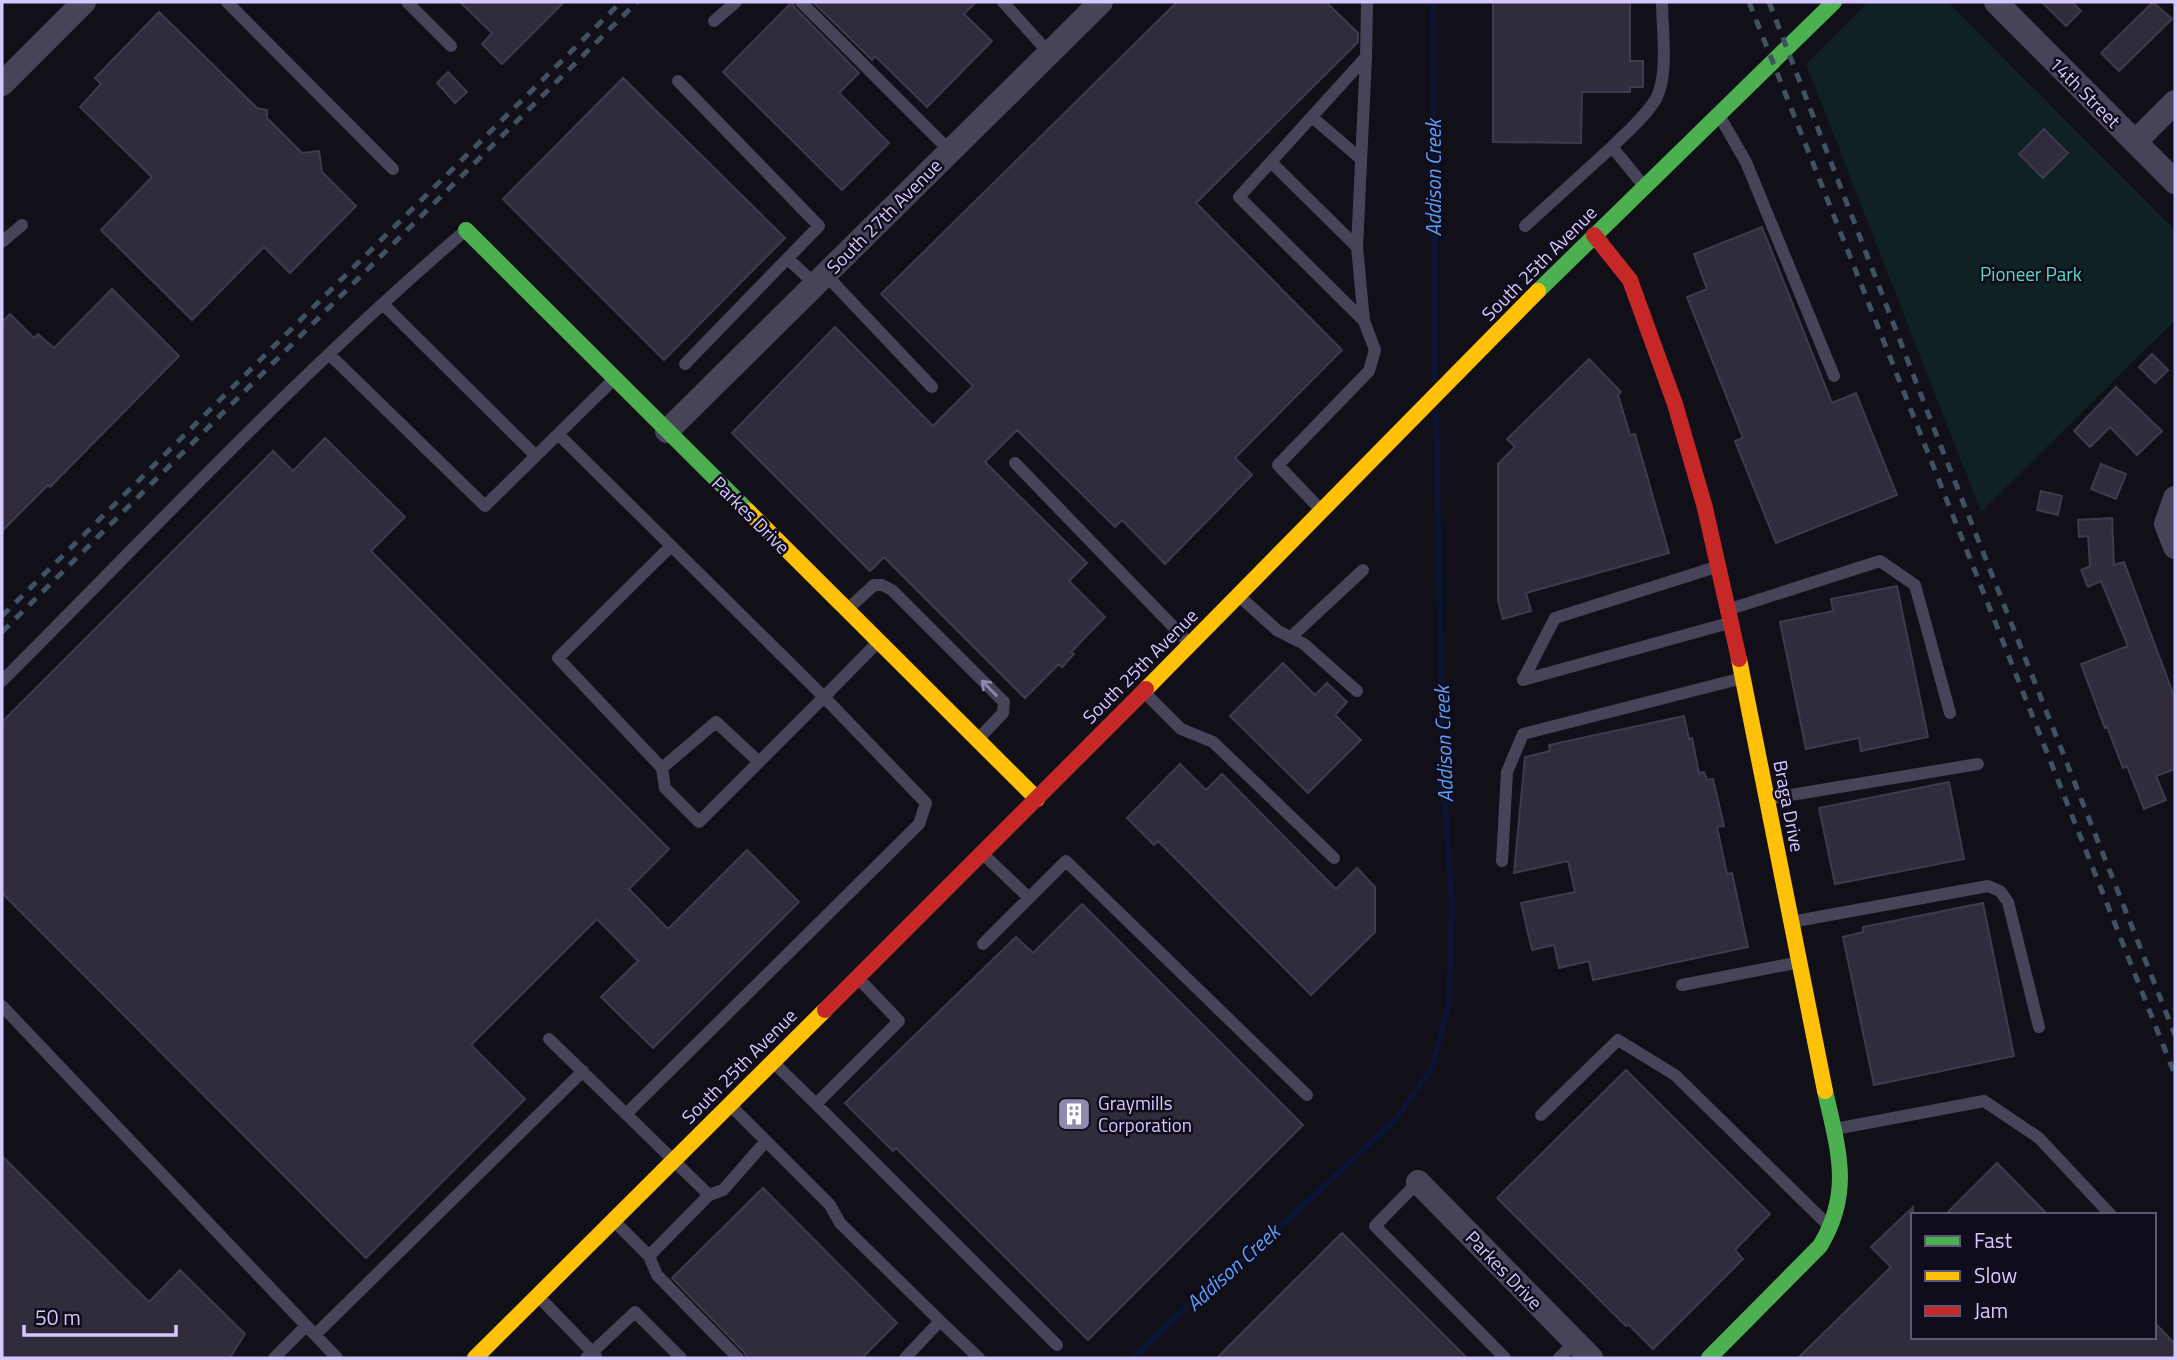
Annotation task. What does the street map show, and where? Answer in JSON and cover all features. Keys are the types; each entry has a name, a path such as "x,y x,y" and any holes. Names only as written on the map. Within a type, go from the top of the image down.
{"street":[{"path":"2,84 84,2"},
{"name":"South 25th Avenue","path":"475,1358 1191,645 1594,235 1834,2"},
{"name":"14th Street","path":"1996,2 2175,182"},
{"name":"South 27th Avenue","path":"667,430 1049,53 1089,6"},
{"path":"2135,142 2175,102"},
{"name":"Parkes Drive","path":"466,230 1037,799"},
{"name":"Braga Drive","path":"1594,235 1630,280 1647,322 1692,457 1731,615 1798,963 1841,1164 1841,1195 1831,1229 1815,1253 1709,1358"},
{"path":"2171,536 2175,498"},
{"name":"Parkes Drive","path":"1418,1182 1575,1353"}],"lane":[{"path":"227,2 393,169"},
{"path":"407,2 452,46"},
{"path":"714,21 736,2"},
{"path":"801,2 950,151"},
{"path":"1003,2 1049,53"},
{"path":"1323,512 1278,465 1369,370 1375,350 1364,321 1357,247 1367,2"},
{"path":"1525,226 1612,147 1656,98 1663,78 1662,2"},
{"path":"1364,321 1239,197 1366,57"},
{"path":"678,81 819,226 685,364"},
{"path":"1719,114 1745,162 1834,376"},
{"path":"1312,117 1361,159"},
{"path":"1612,147 1644,186"},
{"path":"1271,162 1357,247"},
{"path":"2,242 22,225"},
{"path":"2,681 330,355 466,230"},
{"path":"788,259 820,279 932,387"},
{"path":"383,304 536,456"},
{"path":"330,355 485,506 615,379"},
{"path":"558,434 824,697 926,803 919,824 626,1114"},
{"path":"1015,463 1191,645"},
{"path":"671,545 558,658 662,768 665,788 699,822 878,641"},
{"path":"1720,566 1555,618 1523,680 1731,615 1880,561 1914,585 1950,713"},
{"path":"1291,637 1363,570"},
{"path":"847,610 874,584 892,590 1003,702 1003,713 977,740"},
{"path":"1239,596 1278,631 1304,643 1357,691"},
{"path":"1502,861 1507,772 1522,734 1743,678"},
{"path":"1144,692 1181,729 1213,742 1334,858"},
{"path":"662,768 716,722 759,762"},
{"path":"1766,799 1978,764"},
{"path":"982,853 1029,898"},
{"path":"983,944 1066,861 1307,1096"},
{"path":"1790,922 1989,886 2000,891 2008,902 2039,1027"},
{"path":"1682,985 1798,963"},
{"path":"816,1104 899,1021 858,978"},
{"path":"2,1006 337,1358"},
{"path":"549,1039 709,1195"},
{"path":"1541,1115 1618,1040 1675,1075 1831,1229"},
{"path":"773,1062 1057,1345"},
{"path":"274,1358 311,1330 583,1072"},
{"path":"1835,1129 1984,1101 2039,1138 2109,1213"},
{"path":"729,1105 830,1205 840,1223 979,1358"},
{"path":"649,1256 709,1195 723,1190 766,1141"},
{"path":"1418,1182 1375,1226 1505,1358"},
{"path":"614,1221 649,1256 657,1275 738,1358"},
{"path":"538,1296 592,1356 635,1312 681,1358"},
{"path":"905,1358 940,1321"}],"green space":[{"name":"Pioneer Park","path":"1868,2 1948,2 2175,230 2175,320 1981,512 1806,64"}],"building":[{"path":"460,2 564,2 502,64 482,44 492,33"},
{"path":"792,2 859,73 839,93 889,143 842,190 723,72"},
{"path":"813,2 976,2 964,14 992,41 927,107 875,56 872,60"},
{"path":"1177,2 1326,2 1358,33 1358,42 1196,203 1342,350 1235,458 1252,475 1165,564 1122,520 1115,527 1017,430 985,462 1087,563 1069,581 1105,617 1071,652 1074,654 1062,667 1059,664 1025,698 884,557 870,571 732,433 835,327 933,426 973,386 881,294"},
{"path":"1493,2 1630,2 1630,61 1643,61 1643,87 1630,87 1630,92 1582,92 1581,143 1493,142"},
{"path":"2042,2 2072,2 2081,11 2066,26"},
{"path":"2153,2 2172,19 2119,71 2101,53"},
{"path":"159,12 257,108 267,110 267,118 302,153 319,151 322,172 356,206 290,273 264,247 192,320 101,230 152,177 80,107 101,84 95,78"},
{"path":"448,72 467,92 455,103 437,83"},
{"path":"623,78 785,238 664,360 503,199"},
{"path":"2044,129 2068,153 2043,178 2019,154"},
{"path":"1762,227 1832,403 1856,393 1897,495 1776,543 1735,441 1743,438 1687,297 1707,289 1694,254"},
{"path":"112,289 179,356 50,487 48,485 2,531 2,322 10,314 34,338 38,334 54,348"},
{"path":"2152,354 2168,370 2155,383 2139,367"},
{"path":"1589,359 1621,392 1618,395 1630,435 1635,434 1669,553 1526,593 1531,611 1503,619 1498,601 1498,464 1515,447 1507,439"},
{"path":"2116,387 2162,431 2137,455 2110,427 2090,447 2074,431"},
{"path":"325,438 405,517 371,551 669,849 629,889 668,929 747,850 799,902 653,1048 601,997 638,961 597,919 471,1045 525,1099 366,1258 2,893 2,722 273,451 293,471"},
{"path":"2101,464 2126,474 2116,499 2091,489"},
{"path":"2041,491 2062,496 2058,515 2037,510"},
{"path":"2112,518 2114,565 2124,562 2175,699 2175,769 2156,776 2166,800 2144,809 2127,766 2123,768 2107,727 2105,728 2081,664 2128,646 2101,581 2088,587 2081,570 2090,566 2088,536 2079,537 2078,520"},
{"path":"1897,586 1928,737 1861,751 1859,738 1806,749 1780,622 1833,611 1831,599"},
{"path":"1283,663 1315,695 1327,683 1347,702 1335,715 1361,740 1308,793 1230,716"},
{"path":"1684,716 1689,739 1692,738 1699,773 1704,772 1707,780 1713,779 1724,826 1717,827 1727,874 1732,873 1748,947 1593,980 1589,961 1559,968 1554,945 1532,950 1521,903 1575,892 1568,861 1514,873 1525,757 1550,751 1549,745"},
{"path":"1180,764 1206,790 1222,774 1336,889 1357,868 1375,887 1375,932 1311,995 1158,841 1154,845 1127,818"},
{"path":"1949,782 1964,859 1835,884 1819,808"},
{"path":"1983,903 2014,1056 1874,1085 1843,937 1863,932 1863,927"},
{"name":"Graymills Corporation","path":"1082,904 1303,1125 1088,1340 896,1148 893,1151 845,1103 1016,937 1033,953"},
{"path":"1626,1070 1770,1214 1735,1250 1743,1259 1653,1349 1628,1324 1626,1326 1497,1198"},
{"path":"2,1156 149,1302 180,1270 245,1334 230,1358 2,1358"},
{"path":"1997,1163 2046,1213 1947,1213"},
{"path":"763,1188 897,1323 862,1358 747,1358 672,1278"},
{"path":"1913,1207 1911,1339 2156,1339 2156,1324 2175,1344 2175,1358 1798,1358 1891,1267 1871,1247"},
{"path":"1342,1233 1467,1358 1217,1358"}],"waterway":[{"name":"Addison Creek","path":"1433,2 1435,378"},
{"name":"Addison Creek","path":"1134,1358 1186,1307 1265,1241 1395,1120 1432,1068 1449,1003 1452,903 1443,774 1436,413"}],"railway":[{"path":"2,616 621,2"},
{"path":"2,632 637,2"},
{"path":"1749,2 2175,1075"},
{"path":"1769,2 1940,444 2175,1035"}],"traffic: fast":[{"path":"1538,291 1834,2"},
{"path":"466,230 748,511"},
{"path":"1709,1358 1820,1246 1830,1226 1837,1207 1840,1170 1825,1091"}],"traffic: slow":[{"path":"1146,689 1538,291"},
{"path":"748,511 1037,799"},
{"path":"1739,659 1825,1091"},
{"path":"475,1358 825,1010"}],"traffic: jam":[{"path":"1594,235 1630,280 1675,404 1705,508 1739,659"},
{"path":"825,1010 1146,689"}],"place":[{"name":"Graymills Corporation","path":"1074,1114"}]}
